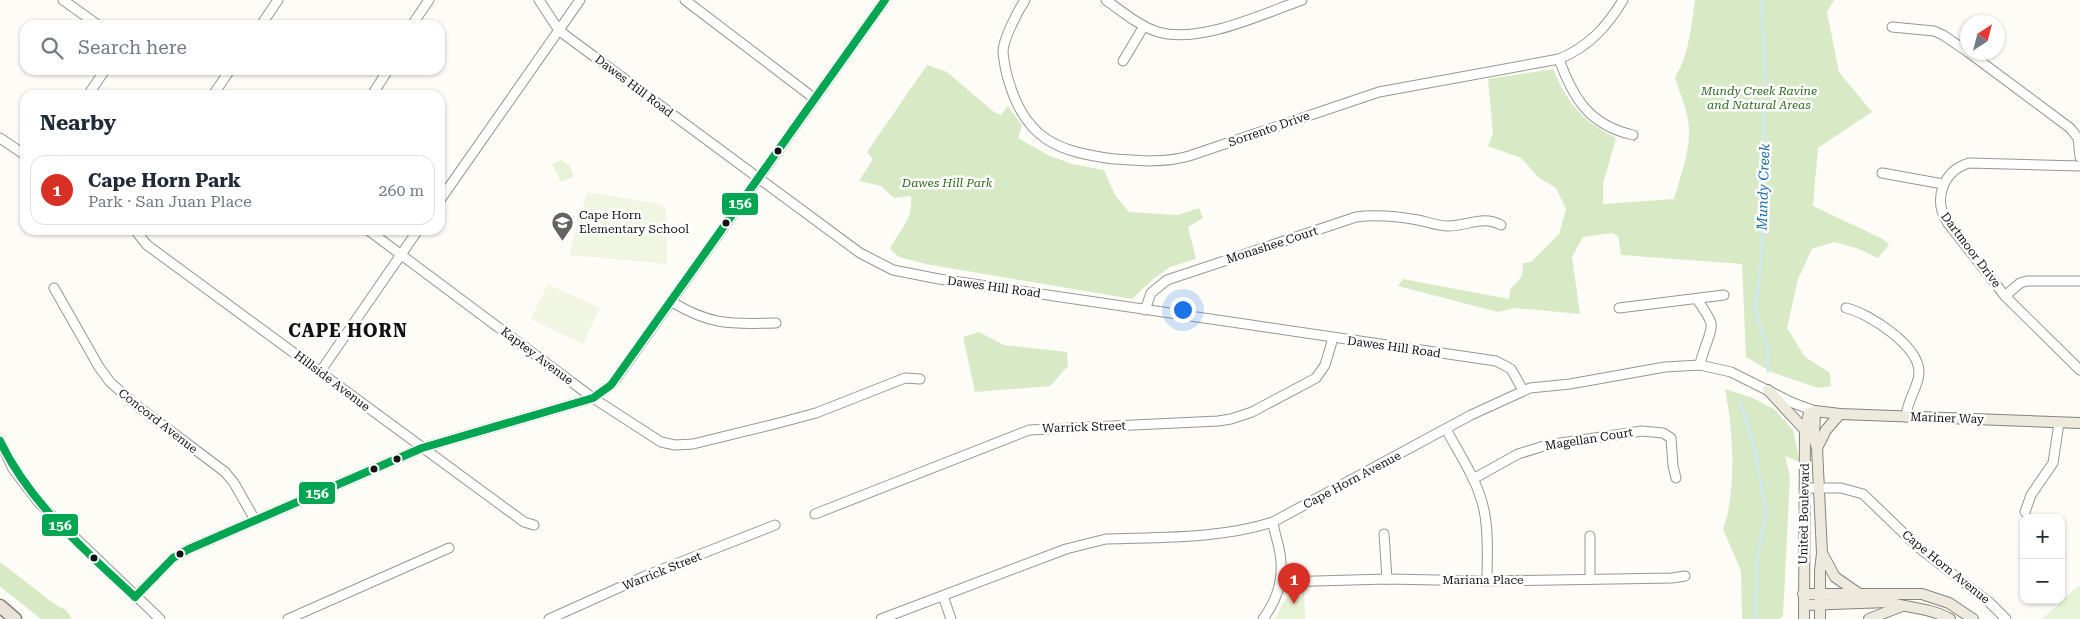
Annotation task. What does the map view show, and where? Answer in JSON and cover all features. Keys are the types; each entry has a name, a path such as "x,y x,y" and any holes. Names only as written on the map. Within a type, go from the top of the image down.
{"highway":[{"path":"0,606 14,619"}],"main road":[{"path":"1768,390 1806,430"},
{"name":"Mariner Way","path":"1812,410 1840,414 2080,424"},
{"name":"United Boulevard","path":"1804,619 1806,430 1812,410"},
{"name":"United Boulevard","path":"1812,410 1814,438 1818,448 1820,488 1822,553 1820,619"},
{"path":"1818,448 1826,430 1840,414"},
{"path":"1822,553 1835,577 1859,593"},
{"path":"1803,600 1859,593 1926,595 1949,603 1973,619"},
{"path":"1820,599 1888,602 1927,609 1950,619"},
{"path":"1869,619 1902,606"}],"street":[{"path":"63,0 91,20"},
{"path":"264,20 277,0"},
{"path":"415,20 429,0"},
{"name":"Dawes Hill Road","path":"540,0 558,29 758,179 860,252 894,270 939,279 1496,361 1511,369 1523,390"},
{"path":"445,193 580,0"},
{"path":"686,0 815,99"},
{"path":"135,596 179,554 255,520 422,448 593,398 618,376 885,0"},
{"name":"Sorrento Drive","path":"1025,0 1018,12 1003,51 1008,79 1019,109 1038,132 1053,144 1075,153 1145,161 1175,159 1378,92 1423,82 1559,59 1576,52 1599,34 1623,0"},
{"path":"1106,0 1144,26 1172,35 1195,34 1302,0"},
{"path":"1123,61 1144,26"},
{"path":"1892,27 1934,31 1960,47"},
{"path":"1559,59 1575,96 1587,110 1604,125 1617,132 1632,135"},
{"path":"1979,60 2070,128 2078,138 2080,157"},
{"path":"91,90 102,75"},
{"path":"216,90 227,75"},
{"path":"375,90 385,75"},
{"path":"0,138 20,152"},
{"path":"1882,173 1943,184 1954,170 1969,163 2080,166"},
{"name":"Dartmoor Drive","path":"1943,184 1940,199 1943,216 2005,296 2080,370"},
{"name":"Monashee Court","path":"1145,310 1151,292 1162,283 1216,263 1356,217 1382,215 1446,226 1462,226 1481,220 1492,220 1501,225"},
{"name":"Hillside Avenue","path":"140,235 147,245 422,448 524,522 534,525"},
{"name":"Kaptey Avenue","path":"375,235 593,398 651,438 667,444 686,445 816,413 905,378 920,379"},
{"path":"320,372 414,235"},
{"path":"2005,296 2020,283 2027,281 2080,282"},
{"name":"Concord Avenue","path":"54,288 99,367 110,382 136,406 225,472 234,483 255,520"},
{"path":"1619,308 1724,295"},
{"path":"1697,299 1709,320 1711,328 1702,350 1700,365"},
{"path":"672,302 710,320 736,323 776,322"},
{"path":"1846,308 1858,311 1873,319 1909,349 1916,358 1919,366 1919,377 1907,406 1906,417"},
{"name":"Warrick Street","path":"815,514 1029,430 1218,421 1242,416 1316,378 1325,365 1333,338"},
{"name":"Cape Horn Avenue","path":"881,619 1066,549 1097,540 1216,535 1273,522 1523,390 1666,367 1700,365 1724,370 1812,410"},
{"path":"2025,512 2030,497 2054,460 2059,423"},
{"path":"1446,429 1473,479 1485,513 1487,581"},
{"name":"Magellan Court","path":"1473,479 1518,454 1537,448 1642,431 1663,433 1671,438 1676,478"},
{"path":"0,441 9,461 30,493 48,513 160,619"},
{"name":"Cape Horn Avenue","path":"1805,488 1848,489 1865,495 1914,544 1989,602 2006,619"},
{"path":"1263,619 1273,604 1281,582 1280,550 1273,522"},
{"name":"Warrick Street","path":"549,619 645,576 775,525"},
{"path":"1384,534 1387,579"},
{"path":"1590,536 1590,579"},
{"path":"288,619 449,548"},
{"name":"Mariana Place","path":"1281,582 1387,579 1487,581 1672,578 1685,576"},
{"path":"942,596 951,619"}],"green space":[{"name":"Mundy Creek Ravine and Natural Areas","path":"1695,0 1834,0 1827,12 1839,72 1872,112 1818,148 1813,206 1883,239 1889,245 1878,258 1859,249 1834,242 1812,249 1798,279 1787,328 1805,357 1830,373 1831,386 1818,388 1771,372 1746,357 1742,264 1621,255 1618,236 1612,233 1583,237 1572,257 1580,314 1515,308 1498,312 1398,286 1403,279 1509,299 1510,290 1522,276 1523,263 1531,262 1559,234 1566,209 1556,188 1539,178 1521,158 1488,146 1493,133 1488,79 1553,69 1564,92 1577,110 1594,125 1616,138 1603,184 1603,204 1674,199 1685,159 1689,135 1687,113 1675,78 1680,69 1691,31"},
{"name":"Dawes Hill Park","path":"927,65 947,72 994,112 1001,115 1008,106 1022,126 1018,138 1048,155 1072,164 1104,170 1115,195 1129,212 1177,215 1199,208 1203,218 1188,227 1196,259 1170,267 1152,280 1132,299 926,264 899,257 890,249 908,219 911,196 894,198 881,186 859,181 873,159 867,152"},
{"path":"561,160 570,166 573,177 561,182 552,164"},
{"path":"587,192 659,204 666,209 667,264 569,255"},
{"path":"548,284 600,308 583,344 531,319"},
{"path":"979,332 1004,345 1067,352 1068,366 1050,386 975,392 963,337"},
{"path":"1725,389 1753,398 1774,409 1793,430 1800,462 1785,456 1790,477 1783,616 1779,619 1742,619 1741,571 1723,529 1732,479 1732,441"},
{"path":"0,562 56,605 66,610 72,619 41,619 3,589 0,586"},
{"path":"2077,587 2080,587 2080,619 2042,619 2058,604 2065,604 2065,598"},
{"path":"1304,591 1305,619 1275,619 1288,596"}],"waterway":[{"name":"Mundy Creek","path":"1762,0 1766,101 1764,116 1763,227 1755,309 1768,349 1768,372"},
{"name":"Mundy Creek","path":"1740,402 1757,461 1766,512 1757,560 1755,619"}],"transit line":[{"name":"156","path":"135,597 173,558 189,549 422,448 593,398 611,385 885,0"},
{"name":"156","path":"0,441 12,464 43,506 78,544 135,597"}],"place":[{"name":"Cape Horn Elementary School","path":"563,241"},
{"name":"Cape Horn Park","path":"1294,604"}],"district":[{"name":"CAPE HORN","path":"348,331"}]}
